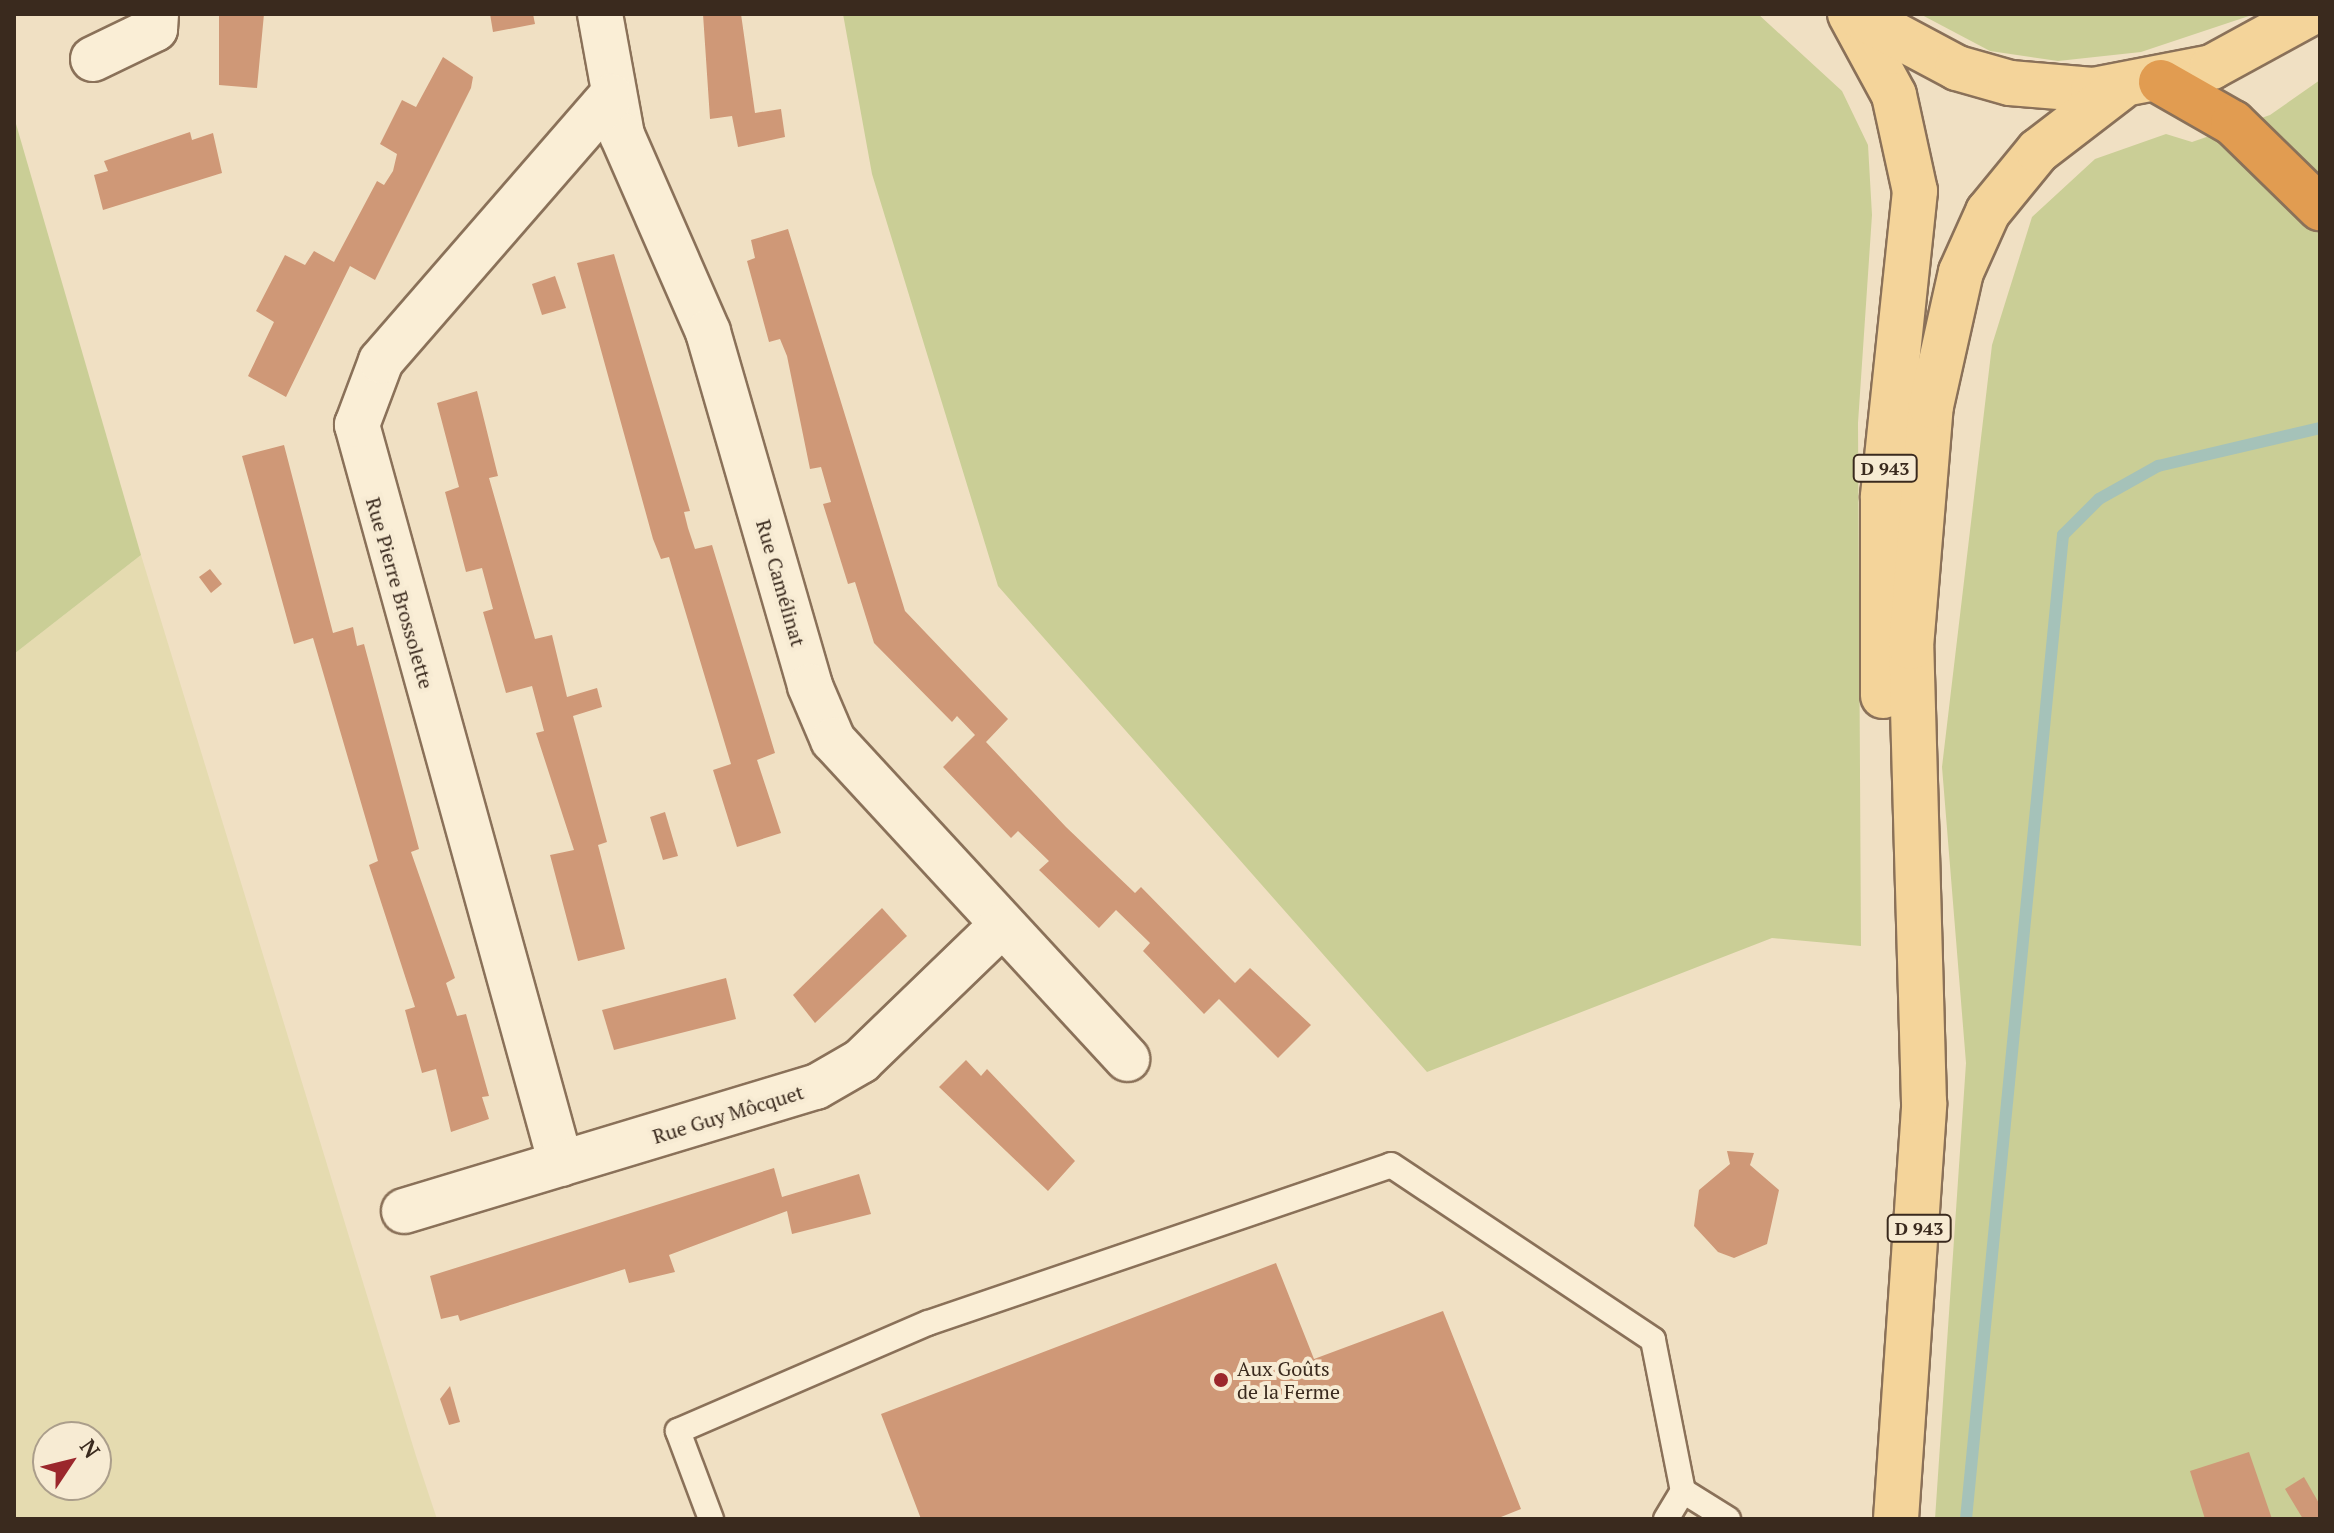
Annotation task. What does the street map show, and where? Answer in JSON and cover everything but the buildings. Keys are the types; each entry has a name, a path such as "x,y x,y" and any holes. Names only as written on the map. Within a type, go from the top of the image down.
{"highway":[{"path":"2141,85 2233,123 2320,208"}],"main road":[{"name":"D 943","path":"1850,14 1894,95 1915,191 1883,497 1881,655 1916,936"},
{"path":"1856,14 1907,46 1983,76 2066,89 2141,85 2236,57 2309,14"},
{"name":"D 943","path":"1896,1519 1924,1103 1916,936 1911,647 1922,469 1950,313 1975,236 2003,190 2038,151 2141,85"}],"street":[{"path":"93,59 155,29 156,14"},
{"name":"Rue Camélinat","path":"600,14 611,96 635,175 708,332 819,712 852,768 1127,1059"},
{"name":"Rue Pierre Brossolette","path":"561,1164 357,425 381,361 611,96"},
{"name":"Rue Guy Môcquet","path":"404,1211 842,1073 1001,926"}],"lane":[{"path":"711,1519 678,1431 928,1323 1391,1165 1653,1340 1683,1491 1666,1519"},
{"path":"1683,1491 1728,1519"}],"shaded area":[{"path":"141,555 437,1519 14,1519 14,654"}],"green space":[{"path":"843,14 1758,14 1842,91 1868,145 1872,215 1858,423 1861,946 1772,938 1427,1072 998,586 872,174"},
{"path":"1920,14 2255,14 2141,52 2058,61 1990,51"},
{"path":"2320,80 2320,1519 1935,1519 1966,1063 1942,767 1992,345 2032,217 2095,159 2166,134 2192,142 2270,115"},
{"path":"14,117 141,555 14,654"}],"waterway":[{"path":"1966,1519 2063,535 2099,499 2158,466 2320,428"}],"place":[{"name":"Aux Goûts de la Ferme","path":"1221,1380"}]}
